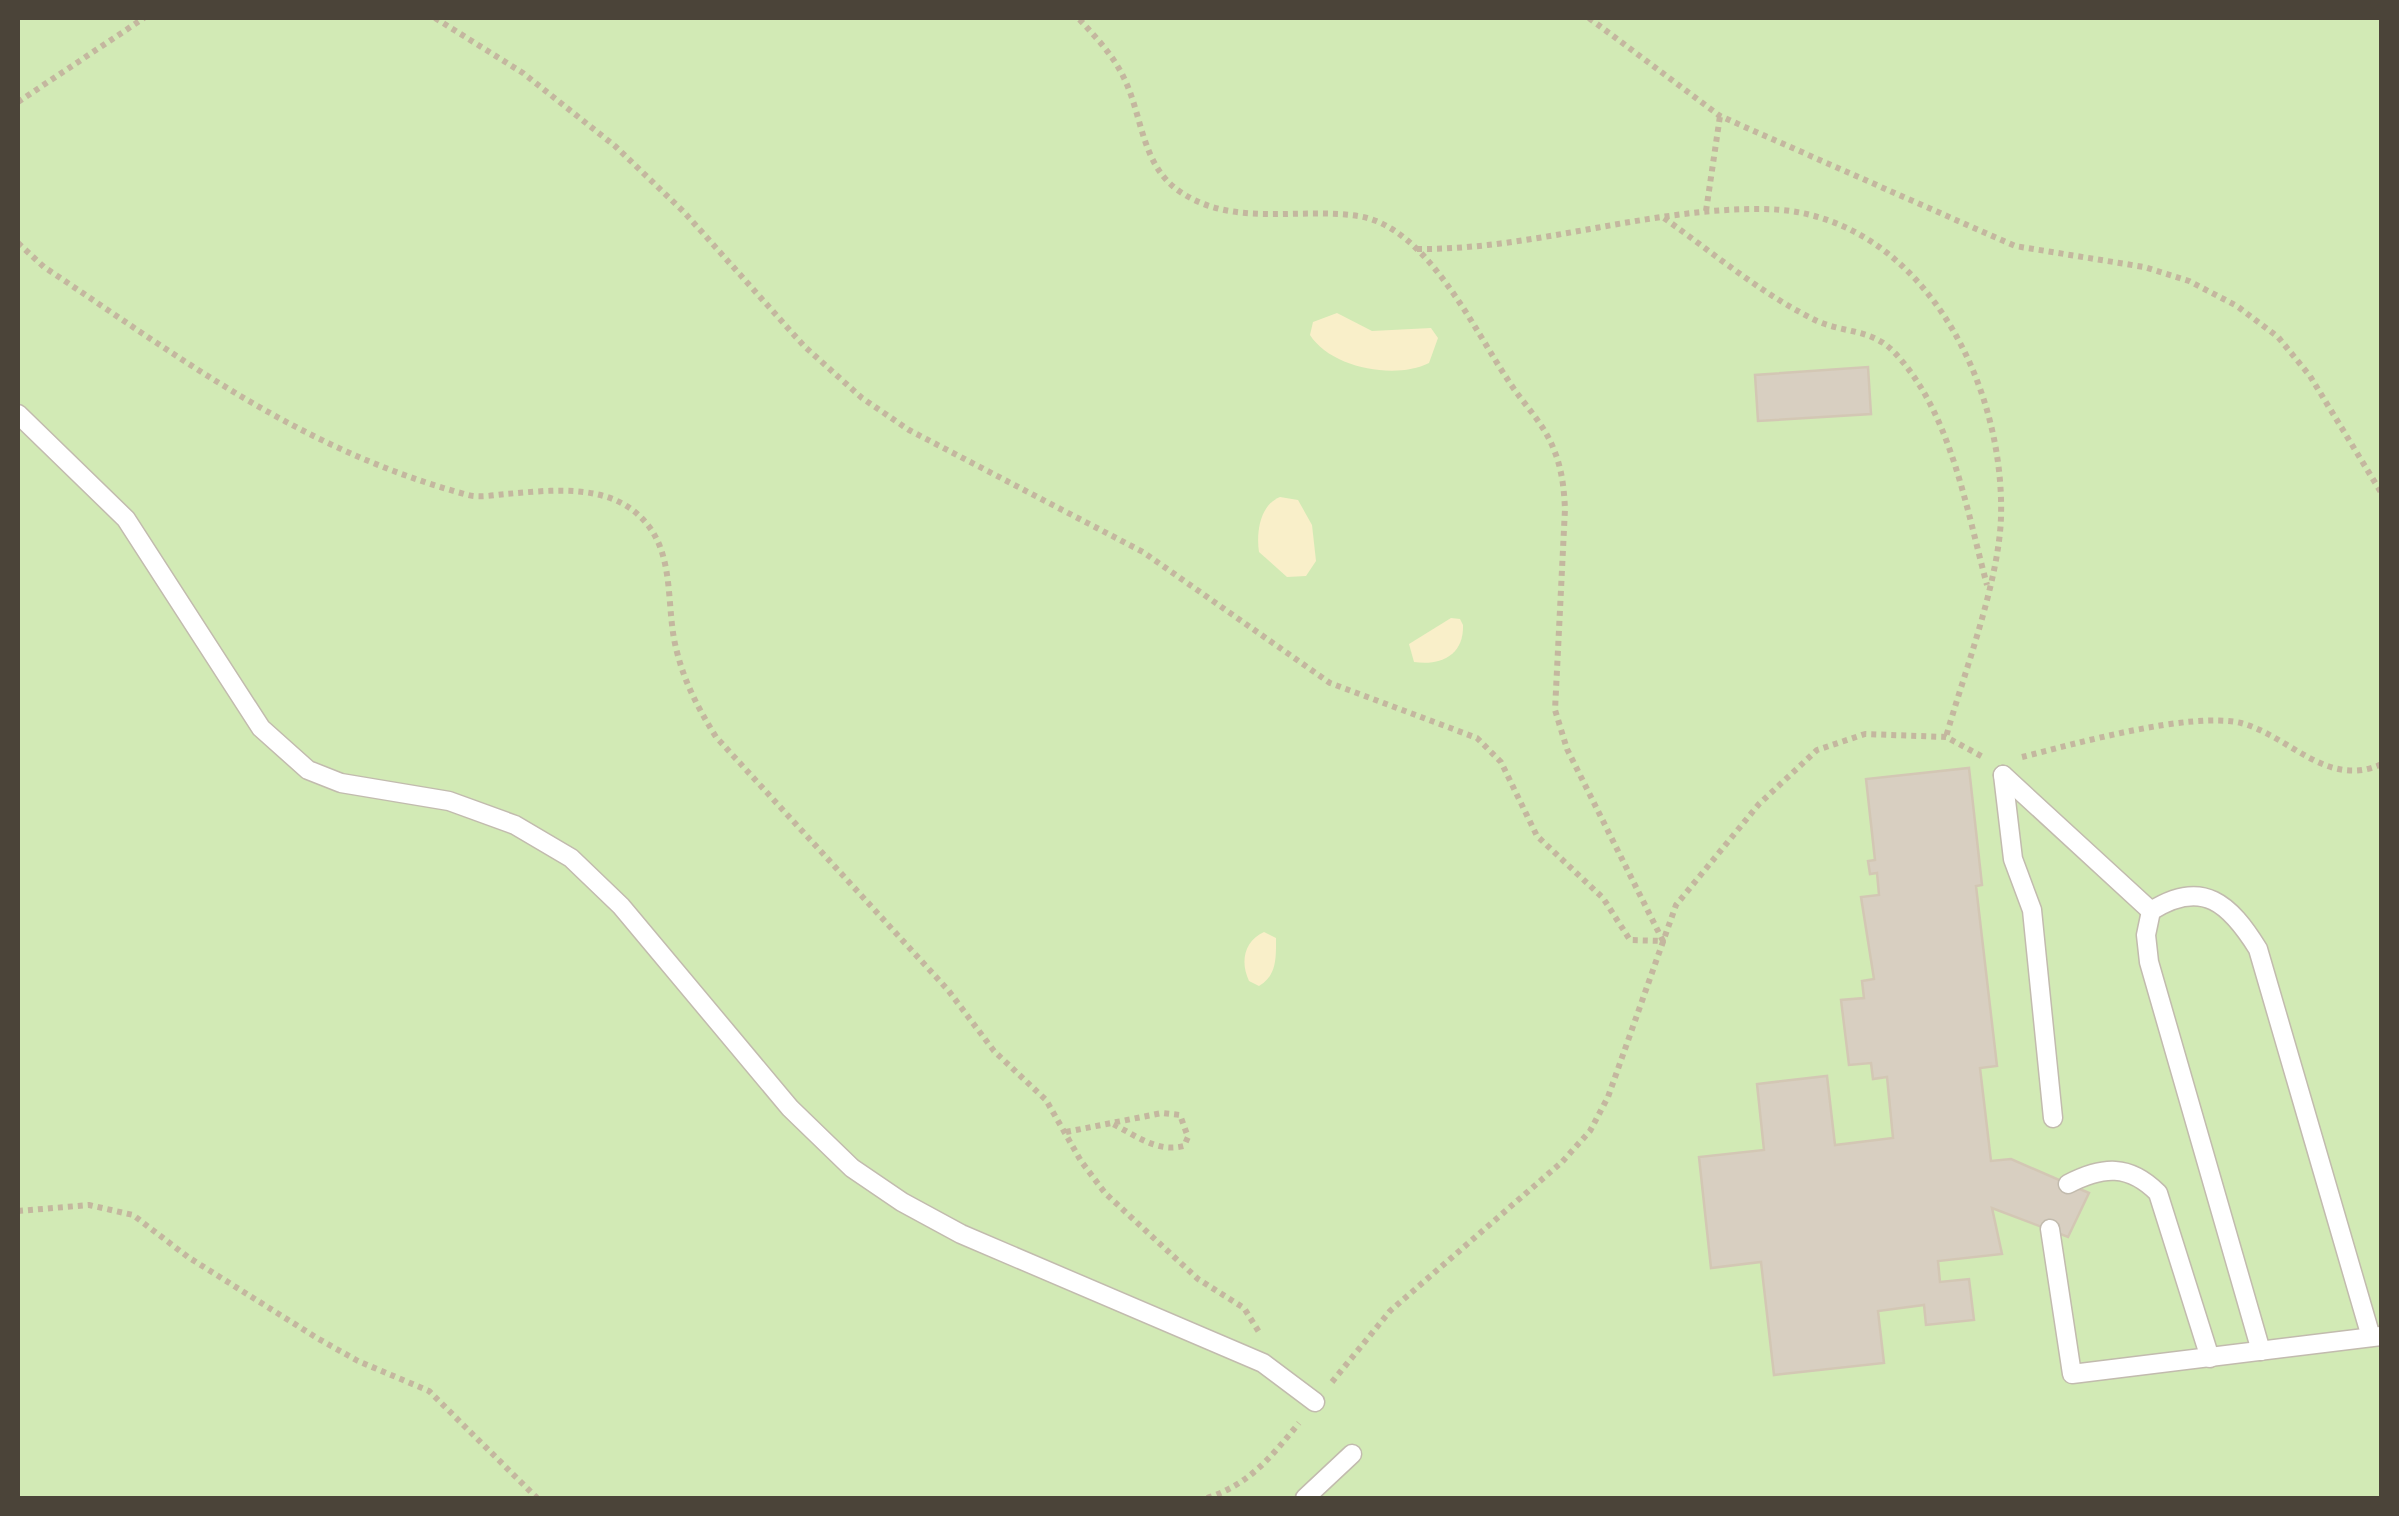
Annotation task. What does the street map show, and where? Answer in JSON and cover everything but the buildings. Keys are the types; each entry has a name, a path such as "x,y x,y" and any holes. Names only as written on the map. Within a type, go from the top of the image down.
{"lane":[{"path":"18,414 126,520 262,728 308,770 341,782 449,801 515,825 571,858 621,906 790,1108 852,1168 902,1202 961,1234 1263,1363 1316,1402"},
{"path":"1997,770 2151,911"},
{"path":"1997,770 2014,859 2032,910 2052,1118"},
{"path":"2050,1229 2072,1374 2210,1358 2376,1336 2258,949 2235,911 2197,894 2173,896 2151,911 2146,935 2149,962 2261,1351"},
{"path":"2068,1184 2107,1169 2144,1179 2158,1193 2210,1358"},
{"path":"1305,1498 1352,1454"}],"path":[{"path":"18,102 144,18"},
{"path":"435,18 523,73 615,146 684,212 804,346 862,398 940,447 1143,552 1330,683 1476,738 1501,762 1537,836 1603,898 1630,940 1663,941"},
{"path":"1078,18 1122,74 1149,158 1178,191 1202,204 1230,211 1360,216 1386,225 1416,249 1441,278 1554,449 1565,509 1555,710 1567,750 1663,941"},
{"path":"1589,18 1720,116 2015,246 2144,267 2189,281 2237,306 2278,336 2310,376 2382,494"},
{"path":"1706,211 1720,116"},
{"path":"1416,249 1530,241 1706,211 1766,209 1815,215 1873,241 1907,269 1959,338 1992,442 2001,515 1987,587 1946,737"},
{"path":"1663,218 1789,305 1821,323 1868,333 1893,351 1928,400 1958,479 1987,587"},
{"path":"18,243 44,266 241,398 309,438 474,497 578,490 614,499 648,525 667,572 675,646 689,694 716,737 948,990 994,1051 1046,1100 1081,1161 1105,1193 1152,1240 1255,1320 1263,1363"},
{"path":"1207,1498 1234,1490 1260,1470 1390,1311 1562,1162 1590,1131 1608,1097 1676,904 1759,804 1817,750 1865,734 1946,737 1997,770 2096,739 2200,722 2238,722 2336,770 2357,771 2382,764"},
{"path":"1066,1132 1111,1123 1162,1114 1180,1115 1188,1137 1184,1146 1172,1149 1111,1123"},
{"path":"18,1212 89,1205 133,1215 188,1257 318,1338 358,1361 429,1390 537,1498"}],"green space":[{"path":"18,18 2381,18 2381,1498 18,1498"}],"sand":[{"path":"1337,313 1372,331 1431,328 1438,338 1429,363 1382,370 1333,356 1310,335 1313,322"},
{"path":"1280,497 1298,500 1312,525 1316,561 1306,576 1287,577 1259,552 1261,520 1268,506"},
{"path":"1451,618 1460,619 1463,625 1455,651 1442,660 1414,662 1409,644"},
{"path":"1264,932 1276,938 1275,959 1269,977 1259,986 1249,981 1245,960 1248,946"}]}
